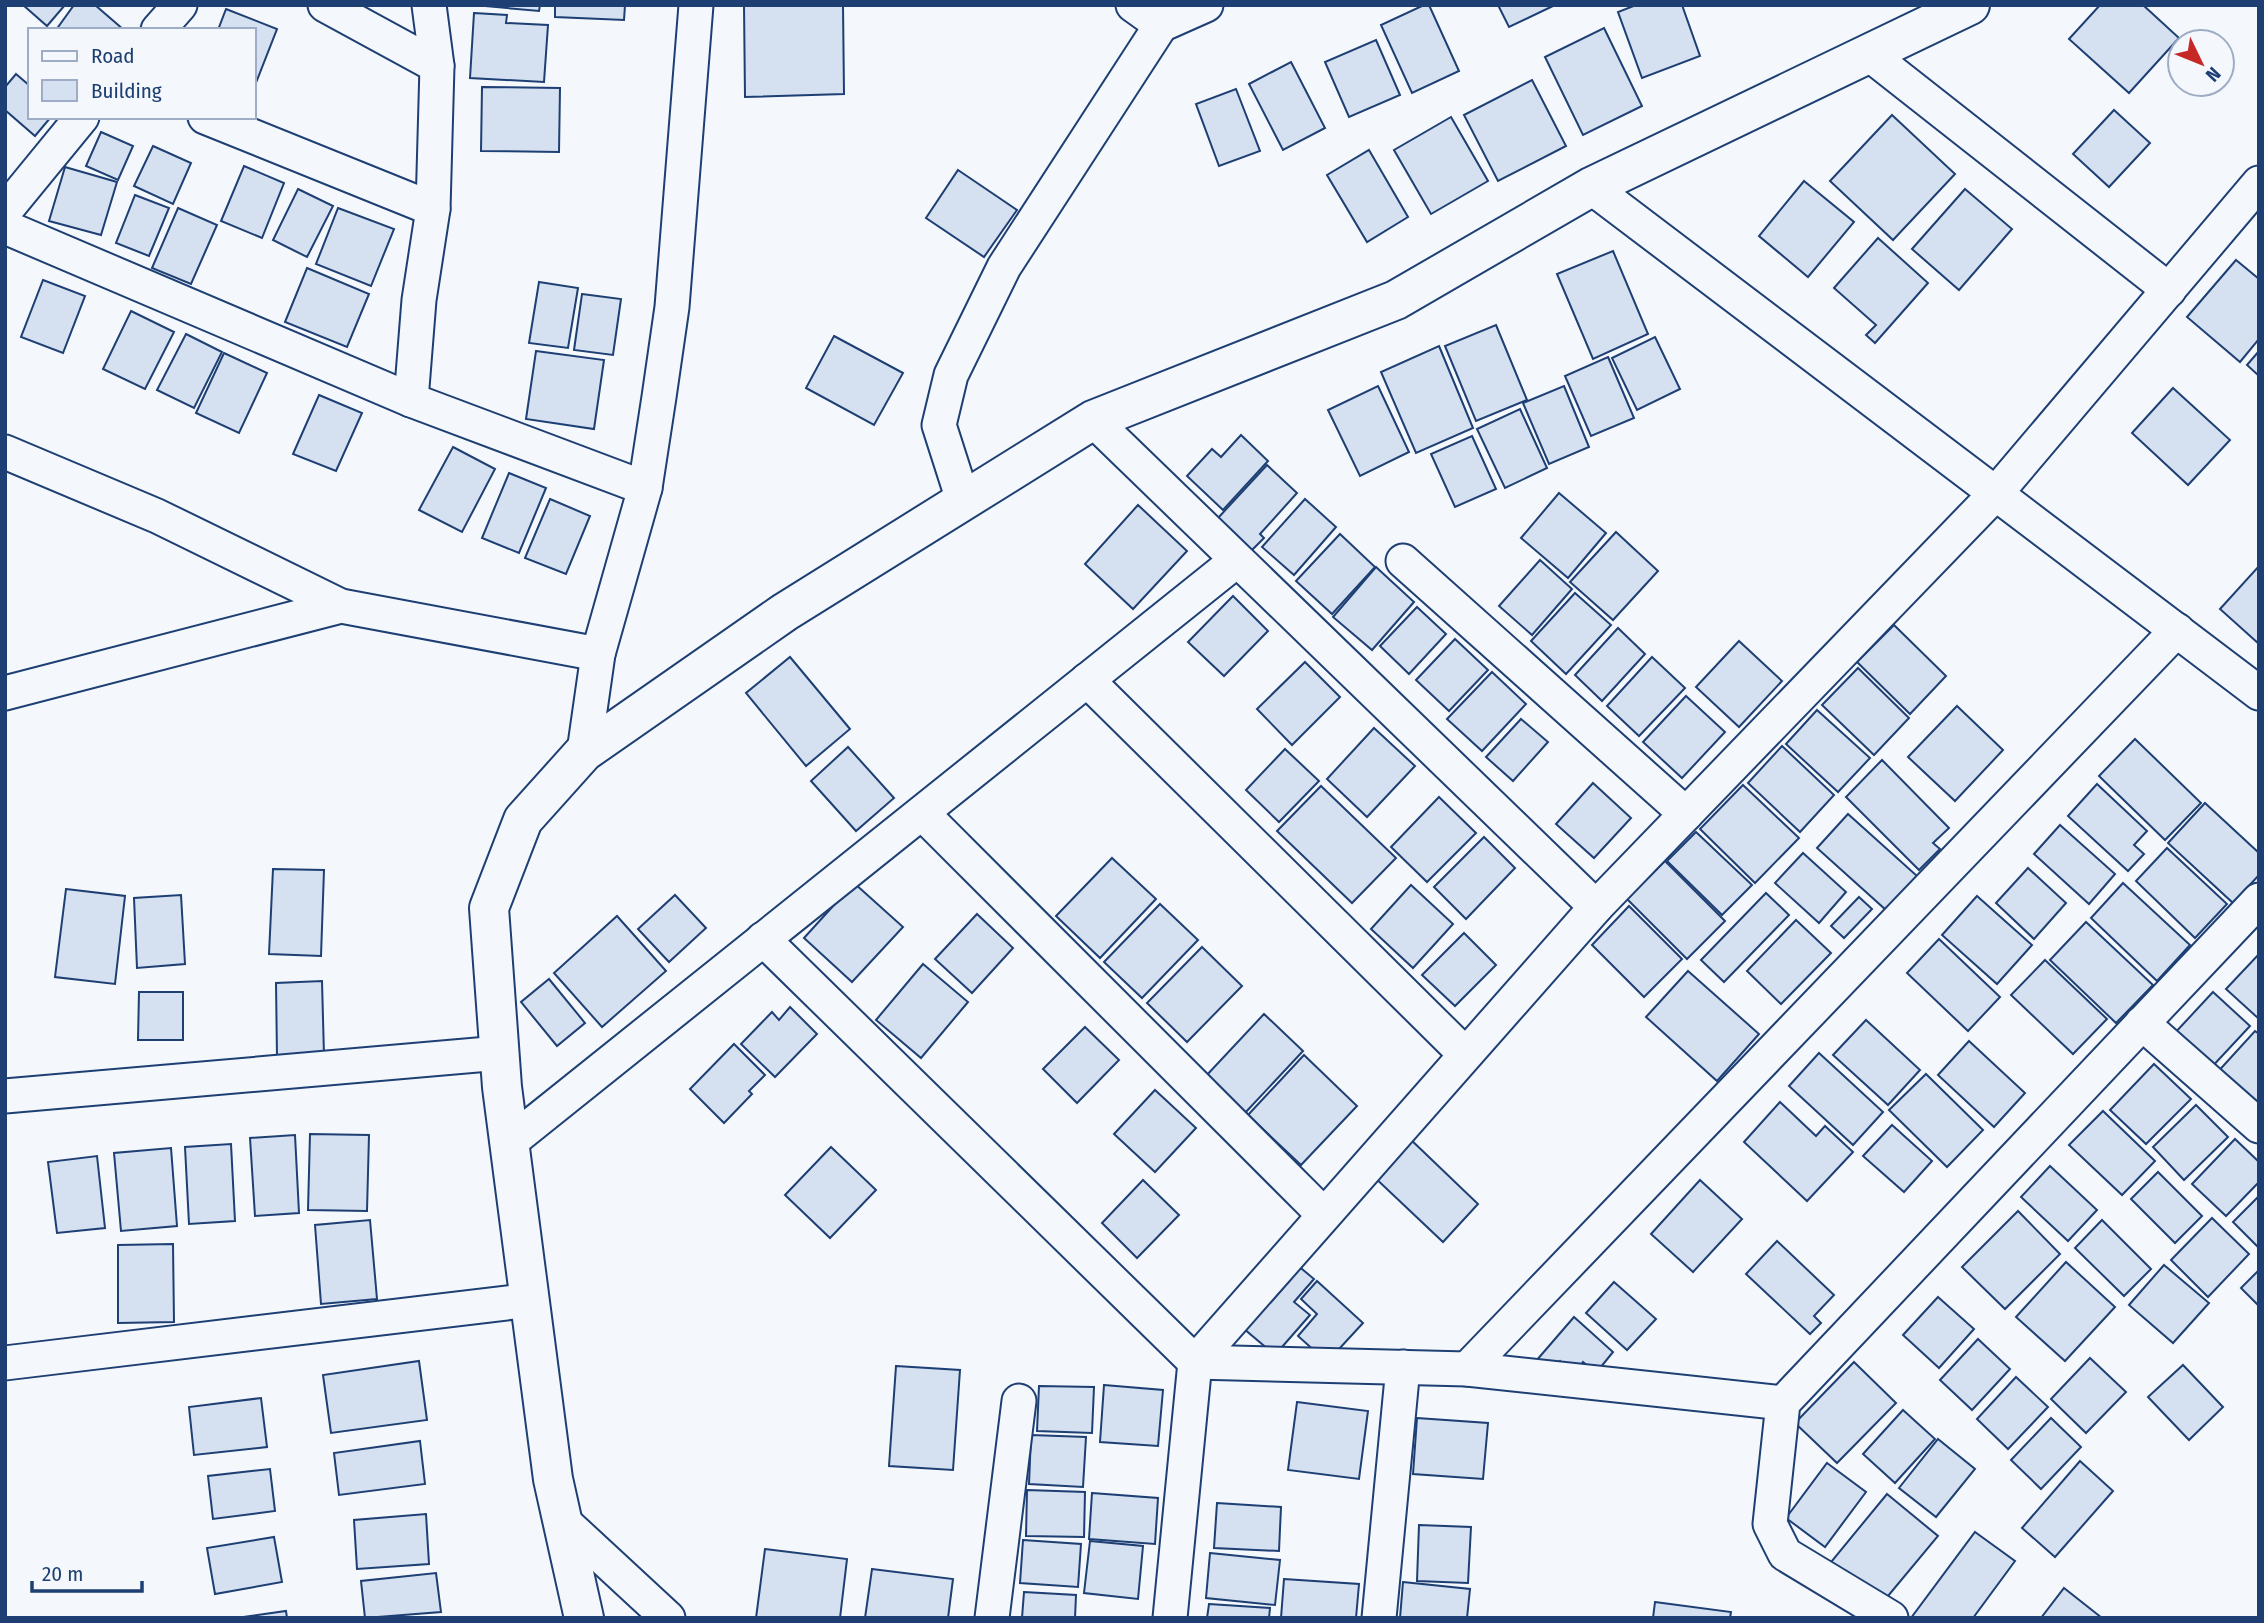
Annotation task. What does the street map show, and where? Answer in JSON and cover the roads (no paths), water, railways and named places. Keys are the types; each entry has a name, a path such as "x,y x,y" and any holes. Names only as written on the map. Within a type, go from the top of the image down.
{"street":[{"path":"160,28 180,5"},
{"path":"325,5 437,66"},
{"path":"411,400 419,300 433,209 437,66 429,5"},
{"path":"584,752 598,654 645,488 672,307 696,5"},
{"path":"1133,5 1161,25"},
{"path":"963,500 939,425 951,375 1004,267 1161,25 1206,5"},
{"path":"583,1618 553,1479 509,1143 489,908 523,820 584,752 785,611 1093,420 1396,300 1591,187 1970,5"},
{"path":"1869,54 2169,290"},
{"path":"5,211 80,119"},
{"path":"210,119 433,209"},
{"path":"1170,1618 1195,1362 1596,907 1997,492 2259,183"},
{"path":"1591,187 2259,693"},
{"path":"5,227 411,400 645,488"},
{"path":"1093,420 1596,907"},
{"path":"5,452 157,516 341,606 598,654"},
{"path":"509,1143 1236,561"},
{"path":"1403,561 1686,814"},
{"path":"5,693 341,606"},
{"path":"1467,1369 2178,630"},
{"path":"1087,680 1465,1054"},
{"path":"922,813 1323,1214"},
{"path":"1891,1618 1785,1554 1776,1541 1770,1524 1783,1403 2259,900"},
{"path":"763,939 1195,1362 1467,1369 1783,1403"},
{"path":"2143,1023 2259,1126"},
{"path":"5,1096 500,1053"},
{"path":"5,1363 531,1300"},
{"path":"1379,1618 1403,1367"},
{"path":"992,1618 1019,1401"},
{"path":"562,1520 668,1618"}]}
